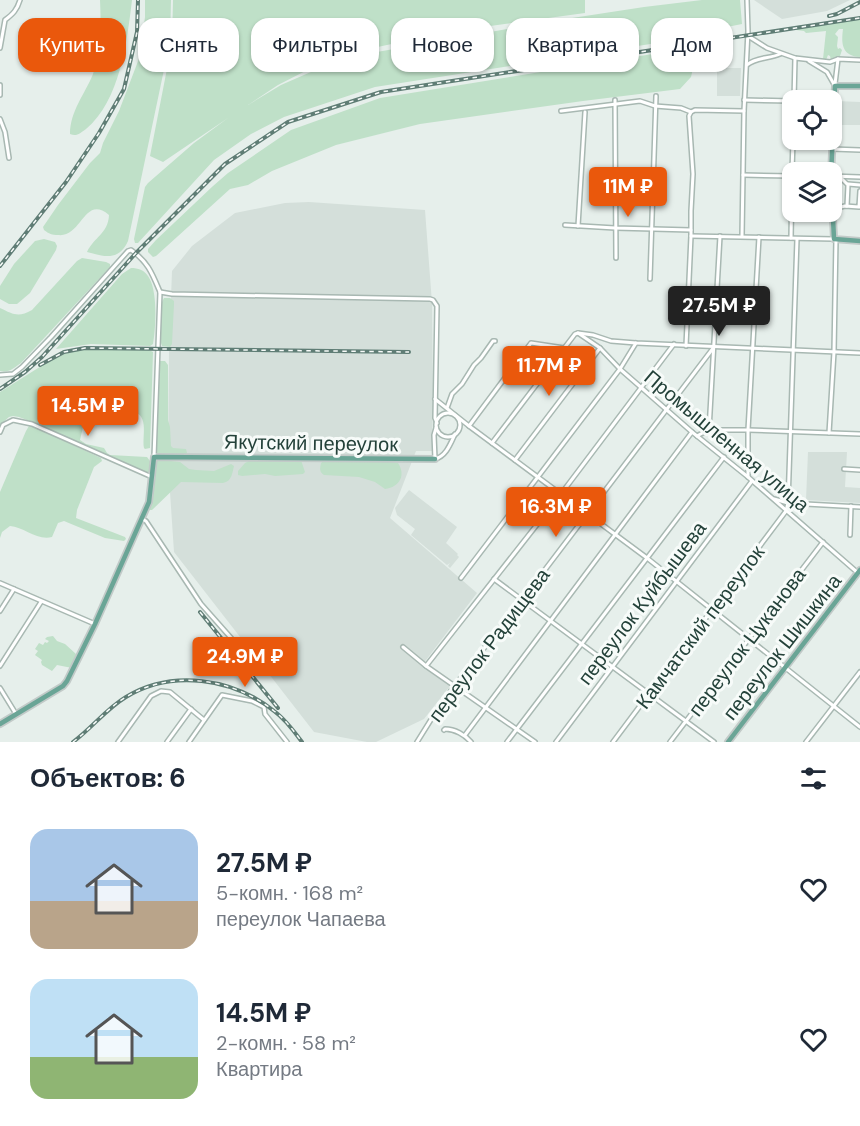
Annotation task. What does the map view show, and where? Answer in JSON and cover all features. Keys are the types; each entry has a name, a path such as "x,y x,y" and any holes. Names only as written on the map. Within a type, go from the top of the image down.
{"main road":[{"path":"835,90 835,86 860,86"},
{"path":"833,222 835,239 860,241"},
{"path":"0,724 63,686 67,681 142,519 150,498 154,457"},
{"name":"Якутский переулок","path":"154,457 435,459"},
{"name":"переулок Шишкина","path":"728,742 859,572"}],"street":[{"path":"0,48 5,20 12,15 20,0"},
{"path":"742,236 747,0"},
{"path":"748,36 767,48 795,58 830,62 838,59 860,60"},
{"path":"746,65 751,61 782,53"},
{"path":"794,90 795,58"},
{"path":"835,86 838,59"},
{"path":"808,60 827,72 835,86"},
{"path":"0,85 0,95"},
{"path":"650,279 656,96"},
{"path":"744,100 782,101"},
{"path":"561,111 640,101 655,106 681,108 690,114"},
{"path":"615,103 616,258"},
{"path":"690,114 695,110 744,111"},
{"path":"578,226 585,112"},
{"path":"686,346 693,174 690,114"},
{"path":"0,119 9,158"},
{"path":"842,149 860,150"},
{"path":"743,175 782,175"},
{"path":"842,177 860,177"},
{"path":"842,179 848,184 860,185"},
{"path":"847,206 848,184"},
{"path":"842,207 859,207 860,191"},
{"path":"791,222 791,238"},
{"path":"565,225 691,230"},
{"path":"691,236 835,239 834,352 830,433"},
{"path":"709,430 720,236"},
{"path":"748,477 748,429 759,237"},
{"path":"786,511 796,238"},
{"path":"0,375 13,374 22,367 131,249 145,260 160,292 154,457"},
{"path":"160,292 430,298 437,306 435,418 439,432 449,436 469,426 531,344 565,348"},
{"path":"492,443 577,334 636,343 860,353"},
{"name":"Промышленная улица","path":"577,334 600,348 620,369 692,432 859,572"},
{"path":"447,408 452,394 495,340"},
{"path":"461,578 620,369 636,343"},
{"path":"426,666 561,494 674,344"},
{"name":"переулок Радищева","path":"417,742 455,685 714,347"},
{"path":"515,460 600,348"},
{"path":"435,399 460,422 459,430"},
{"path":"454,434 448,449 441,457 435,459 434,435 439,418 449,413 647,558 860,727"},
{"path":"0,432 3,425 13,420 32,424 152,477"},
{"path":"697,436 709,430 748,429 860,434"},
{"path":"465,735 692,432"},
{"path":"507,742 724,457"},
{"path":"844,469 860,470"},
{"name":"переулок Куйбышева","path":"556,742 752,482"},
{"path":"773,499 788,503 860,507"},
{"path":"850,536 851,506"},
{"name":"Камчатский переулок","path":"613,742 786,511"},
{"path":"142,519 146,521 201,604 256,670"},
{"name":"переулок Цуканова","path":"670,742 823,542"},
{"path":"494,579 714,742"},
{"path":"0,584 94,624"},
{"path":"0,611 14,589"},
{"path":"1,664 41,602"},
{"path":"403,647 426,666 535,742"},
{"path":"806,742 860,672"},
{"path":"0,688 16,714"},
{"path":"118,742 155,693 170,692 204,721"},
{"path":"189,742 218,699 222,695 227,695 252,700 264,707 265,714 287,742"},
{"path":"167,742 191,710"},
{"path":"444,730 451,729 465,735 471,742"}],"shaded area":[{"path":"754,0 850,0 827,11 782,19"},
{"path":"733,68 741,68 740,96 717,96 717,72 733,72"},
{"path":"842,101 860,102 860,125 842,125"},
{"path":"309,202 425,210 432,303 432,451 416,451 390,518 477,593 423,664 450,686 424,719 376,742 314,732 174,552 168,462 172,271 192,246 235,213 285,203"},
{"path":"808,452 847,452 845,487 860,488 860,503 806,500"},
{"path":"409,490 457,527 446,543 459,557 450,568 448,566 450,563 447,565 411,535 415,529 397,515 395,508"}],"green space":[{"path":"100,0 132,0 126,40 126,18 101,18"},
{"path":"145,0 171,0 171,18 145,17"},
{"path":"173,0 585,0 585,13 549,18 506,18 506,24 494,26 494,18 391,18 391,44 379,47 379,18 251,18 251,72 303,72 278,85 248,105 281,85 311,72 379,72 379,52 391,50 391,72 471,72 375,87 284,117 251,134 214,160 138,243 135,243 145,187 194,143 228,118 163,162 150,156 166,72 239,72 239,18 173,18"},
{"path":"702,0 740,0 742,24 733,26 733,18 651,18 651,44 639,46 639,18 572,18"},
{"path":"860,19 860,57 846,52 842,40 843,29 839,29 835,34 838,37 838,49 842,50 840,56 832,60 828,55 826,60 823,59 826,31 806,33 796,30 798,27"},
{"path":"506,29 506,67 494,68 494,31"},
{"path":"651,54 651,72 692,72 691,77 680,89 420,124 336,145 272,171 248,185 230,189 156,256 153,257 148,252 156,240 228,173 291,130 380,98 541,72 639,72 639,56"},
{"path":"138,61 138,72 163,72 128,241 116,255 100,255 87,252 108,221 109,215 101,210 88,213 73,230 66,234 51,234 43,227 90,163 100,153"},
{"path":"94,72 119,72 107,103 98,117 86,129 72,135 70,134 72,118"},
{"path":"44,239 55,242 56,250 30,293 17,304 9,304 0,299 0,286 14,264 35,241"},
{"path":"82,258 106,262 110,264 110,267 21,363 9,371 0,371 0,308 16,314 32,310"},
{"path":"131,268 143,271 151,282 155,309 153,344 150,346 91,344 56,349 122,274"},
{"path":"164,298 174,301 170,347 162,346 160,340 161,304"},
{"path":"84,349 149,350 153,352 150,448 144,448 142,418 134,412 119,423 88,422 83,427 80,440 86,444 104,448 110,455 147,457 150,461 150,472 19,417 9,417 0,425 0,392 46,363 64,354"},
{"path":"160,361 165,361 168,365 168,420 171,446 186,449 185,455 156,453"},
{"path":"29,426 101,458 102,461 94,467 76,518 125,537 124,541 105,538 64,521 58,523 52,537 36,536 10,526 2,532 0,538 0,492"},
{"path":"251,460 301,460 305,472 275,476 238,475 238,471"},
{"path":"325,460 398,463 401,476 398,483 385,489 375,482 359,477 324,475 320,468 321,463"},
{"path":"157,461 180,462 189,469 196,470 214,471 231,464 234,466 228,481 223,483 181,482 152,510 149,510 154,469"},
{"path":"53,636 76,654 72,668 57,665 52,671 42,665 42,660 35,655 38,651 35,649 39,643 43,645 47,643 49,641 45,639"}],"railway":[{"path":"0,266 66,182 99,133 124,89 137,32 138,0"},
{"path":"829,16 860,2"},
{"path":"0,389 42,357 136,253 225,164 288,122 381,92 860,18"},
{"path":"40,365 64,352 85,348 409,352"},
{"path":"200,612 278,708"},
{"path":"73,742 126,697 144,688 182,680 221,685 258,700 282,718 302,742"}]}
